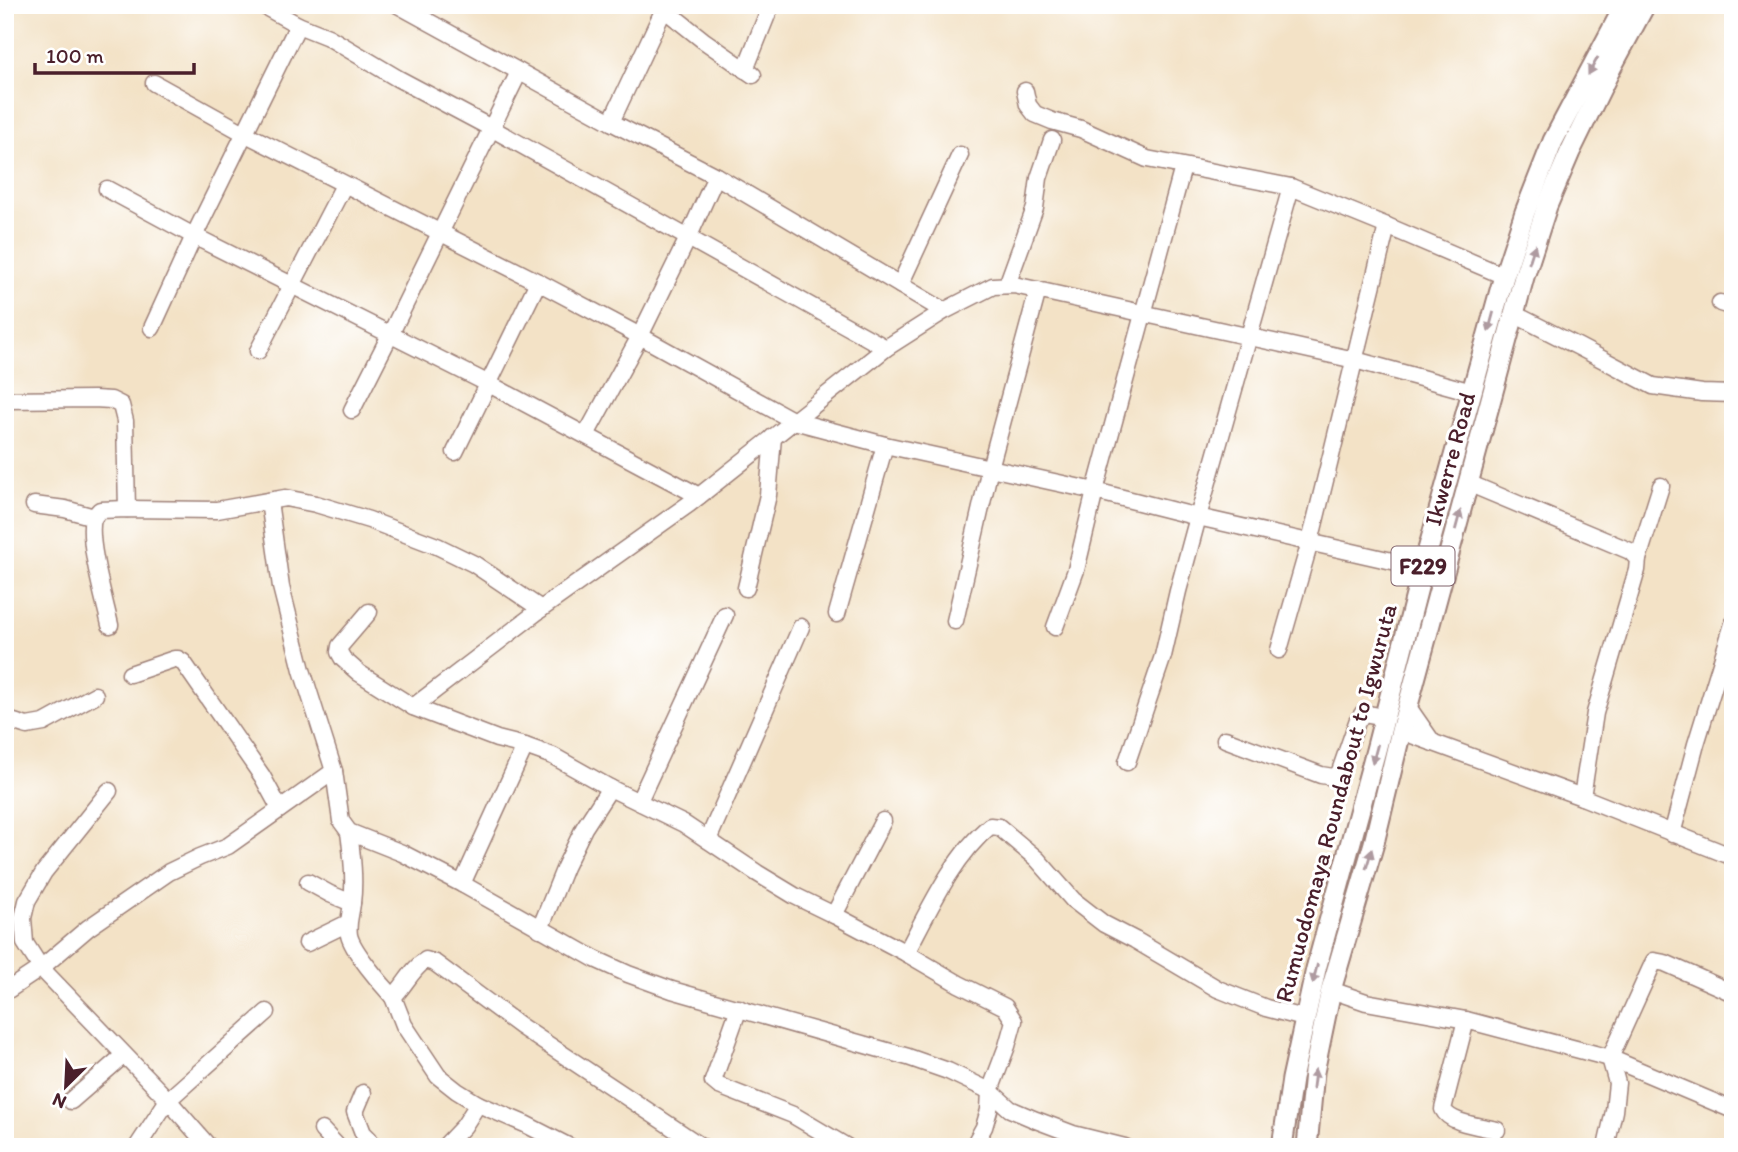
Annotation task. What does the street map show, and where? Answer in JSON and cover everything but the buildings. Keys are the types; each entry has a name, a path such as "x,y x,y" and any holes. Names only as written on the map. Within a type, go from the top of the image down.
{"main road":[{"name":"Rumuodomaya Roundabout to Igwuruta","path":"1282,1147 1292,1079 1316,969 1504,276 1553,141 1625,5"},
{"name":"Ikwerre Road","path":"1307,1147 1314,1072 1331,990 1374,843 1401,731 1524,277 1555,185 1611,68 1645,5"},
{"path":"1401,731 1395,704 1426,591 1423,568"}],"street":[{"path":"262,5 298,25 328,37 397,78 886,348"},
{"path":"398,5 611,122 716,176 944,311"},
{"path":"611,122 662,7 749,73 771,5"},
{"path":"152,328 298,25"},
{"path":"352,410 519,72"},
{"path":"154,83 344,185 538,282 794,421 885,445 1423,568"},
{"path":"1025,91 1028,105 1035,114 1081,129 1147,159 1291,187 1504,276"},
{"path":"1007,285 1035,208 1039,178 1052,140"},
{"path":"900,285 960,155"},
{"path":"1055,627 1076,570 1182,167"},
{"path":"586,435 640,336 716,176"},
{"path":"258,351 344,185"},
{"path":"1127,762 1163,656 1198,517 1291,187"},
{"path":"107,189 194,236 489,384 699,496"},
{"path":"1279,650 1310,542 1387,226"},
{"path":"455,452 538,282"},
{"path":"412,707 541,609 699,496 886,348 944,311 993,286 1014,285 1143,313 1355,360 1472,392"},
{"path":"955,621 990,468 1038,290"},
{"path":"1514,314 1653,386 1733,394"},
{"path":"5,400 94,399 111,400 121,405 125,421 127,509"},
{"path":"746,588 768,495 773,437"},
{"path":"837,614 885,445"},
{"path":"1468,483 1630,551 1638,559"},
{"path":"1582,797 1595,713 1661,486"},
{"path":"110,625 96,567 92,531 94,517 100,510 217,510 285,498 369,520 437,546 474,564 541,609"},
{"path":"269,501 281,587 302,670 334,771 341,821 349,832 352,857 349,938 393,997 404,1025 438,1076 478,1104 570,1147"},
{"path":"34,505 65,509 94,517"},
{"path":"369,612 340,646 339,652 359,673 412,707 497,739 553,756 610,788 684,824 795,896 1005,1007 1014,1021 990,1091 989,1110 984,1127 973,1147"},
{"path":"639,801 725,615"},
{"path":"1672,834 1733,624"},
{"path":"708,840 801,626"},
{"path":"130,674 174,659 183,662 262,776 280,809"},
{"path":"5,719 27,726 44,723 94,695"},
{"path":"1408,707 1433,743"},
{"path":"1225,739 1333,777 1339,774 1357,722 1363,713 1385,717"},
{"path":"1401,731 1582,797 1733,857"},
{"path":"462,884 525,746"},
{"path":"5,992 40,968 88,928 169,872 228,846 334,771"},
{"path":"540,929 579,838 610,788"},
{"path":"109,791 44,873 27,901 23,918 25,943 40,968 168,1100 209,1147"},
{"path":"834,915 883,821"},
{"path":"906,953 954,866 990,826 999,827 1037,859 1073,900 1104,924 1219,989 1266,1008 1304,1018"},
{"path":"349,832 402,853 594,959 628,974 672,990 908,1056 990,1091 1010,1109 1036,1120 1073,1134 1125,1147"},
{"path":"308,881 352,903"},
{"path":"307,943 348,923"},
{"path":"393,997 420,964 426,960 435,963 520,1026 702,1147"},
{"path":"1606,1147 1617,1083 1610,1058 1654,961 1665,963 1733,993"},
{"path":"1331,990 1366,1002 1466,1020 1610,1058 1733,1110"},
{"path":"739,1008 713,1081 719,1086 793,1115 847,1147"},
{"path":"137,1147 168,1100 267,1012"},
{"path":"1466,1020 1443,1109 1446,1116 1454,1120 1497,1130"},
{"path":"71,1101 124,1055"},
{"path":"363,1093 355,1112 372,1147"},
{"path":"444,1147 464,1126 478,1104"},
{"path":"322,1130 338,1147"}]}
